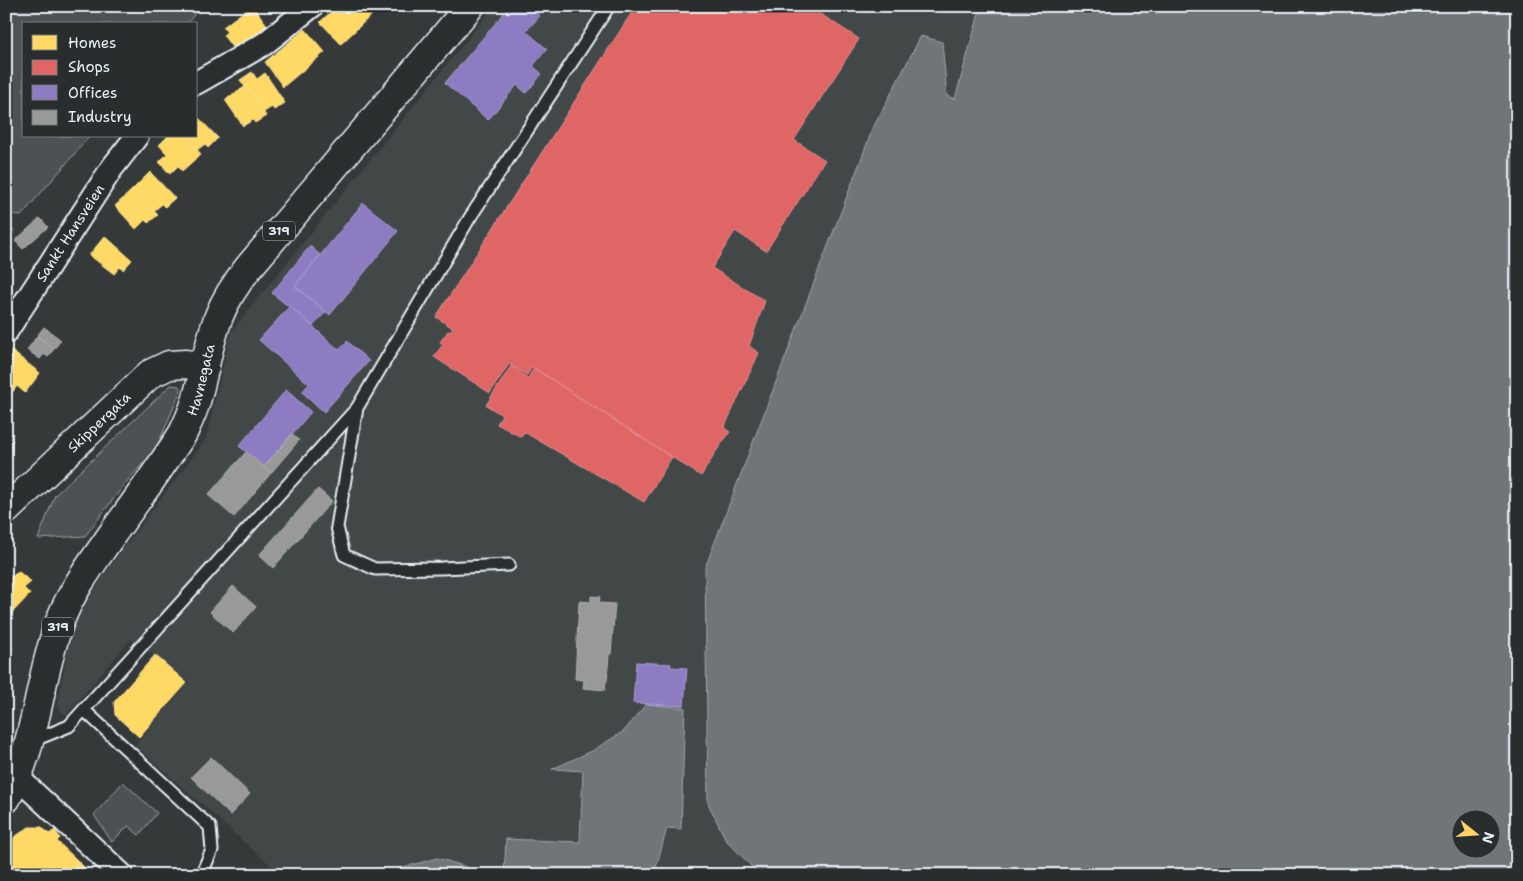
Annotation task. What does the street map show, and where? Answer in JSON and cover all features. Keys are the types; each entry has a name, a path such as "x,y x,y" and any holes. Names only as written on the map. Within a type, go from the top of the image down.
{"main road":[{"name":"Havnegata","path":"12,788 29,742 42,680 60,620 84,576 183,433 195,405 219,315 235,285 470,6"},
{"name":"Skippergata","path":"6,510 150,374 169,365 186,364 205,367"}],"street":[{"path":"198,82 264,44 312,6"},
{"name":"Sankt Hansveien","path":"6,332 107,176 136,138"},
{"path":"12,788 122,875"}],"lane":[{"path":"29,742 69,726 357,408 469,219 609,6"},
{"path":"357,408 337,527 344,555 375,570 509,564"},
{"path":"84,710 210,827 212,850 201,875"}],"shaded area":[{"path":"6,6 202,6 188,22 22,22 22,138 88,138 21,216 6,212"},
{"path":"494,6 981,6 955,99 947,97 942,42 757,875 654,875 667,828 681,828 646,704 624,731 592,751 553,768 583,771 580,842 506,839 504,875 466,875 466,867 401,867 393,875 281,875 135,745 189,682 131,639 66,715 57,708 71,630 101,578 206,439 231,332"},
{"path":"981,6 1517,6 1517,875 757,875 758,873 726,840 708,803 705,568 873,128 921,36 942,42 947,96 955,99"},
{"path":"171,385 179,386 181,390 156,449 128,480 85,536 38,539 55,495"},
{"path":"646,704 685,708 681,829 667,828 654,875 504,875 506,839 580,842 583,771 552,769 592,751 624,731"},
{"path":"123,782 157,813 139,835 128,826 112,842 94,815"},
{"path":"437,858 467,867 466,875 393,875 401,868"}],"building: Homes":[{"path":"253,6 270,29 237,54 223,35 227,32 223,27"},
{"path":"333,6 375,6 378,9 341,44 320,22 334,9"},
{"path":"305,29 325,52 283,87 265,62"},
{"path":"252,72 257,79 265,73 285,103 274,110 272,107 264,112 240,80"},
{"path":"246,86 266,116 255,123 253,120 243,126 225,100"},
{"path":"198,117 218,138 208,148 205,144 197,150 187,138 198,138"},
{"path":"166,138 187,138 201,154 182,171 178,166 170,174 159,162 167,154 159,145"},
{"path":"150,172 175,198 165,207 162,204 154,211 133,189"},
{"path":"133,189 158,215 148,223 145,220 136,229 115,206"},
{"path":"105,236 132,260 123,270 120,267 114,274 89,255"},
{"path":"8,348 40,373 25,393 17,386 11,394 6,390 6,351"},
{"path":"6,436 13,441 6,449"},
{"path":"6,571 12,577 18,571 31,582 24,588 30,594 9,616 6,614"},
{"path":"155,655 187,683 139,737 115,715 114,702"},
{"path":"29,827 42,827 49,834 55,830 60,838 57,841 78,861 65,875 60,875 54,870 48,875 34,875 33,873 32,875 17,875 6,860 6,843"},
{"path":"78,861 92,875 65,875"}],"building: Shops":[{"path":"636,6 808,6 859,39 794,140 825,160 766,251 735,231 712,268 765,301 749,346 759,353 724,428 730,432 701,476 532,367 527,375 509,364 490,393 434,357 443,344 440,342 448,331 450,332 453,328 436,317"},
{"path":"511,366 528,378 534,368 672,457 644,502 524,432 521,437 497,424 502,415 486,405"}],"building: Offices":[{"path":"510,6 528,6 540,16 526,31 547,49 533,66 542,74 526,93 517,85 488,120 445,83"},
{"path":"363,203 398,231 330,315 295,286"},
{"path":"310,246 320,255 295,286 326,312 313,326 272,293"},
{"path":"290,306 339,350 347,341 369,361 324,412 302,392 309,384 259,340"},
{"path":"286,390 311,412 264,467 239,446"},
{"path":"636,662 671,664 670,667 687,668 684,706 633,703"}],"building: Industry":[{"path":"40,218 48,227 23,249 15,241"},
{"path":"6,220 14,231 6,234"},
{"path":"44,327 61,340 54,349 37,336"},
{"path":"37,336 54,349 48,357 44,354 40,359 27,350"},
{"path":"292,434 299,440 271,473 264,467"},
{"path":"246,452 271,473 234,517 208,495"},
{"path":"318,489 332,501 273,568 259,555"},
{"path":"233,586 256,607 233,633 210,612"},
{"path":"591,596 600,597 599,603 615,604 611,654 609,654 605,690 583,688 584,680 575,679 579,601 591,602"},
{"path":"211,757 250,794 230,815 191,777"}]}
